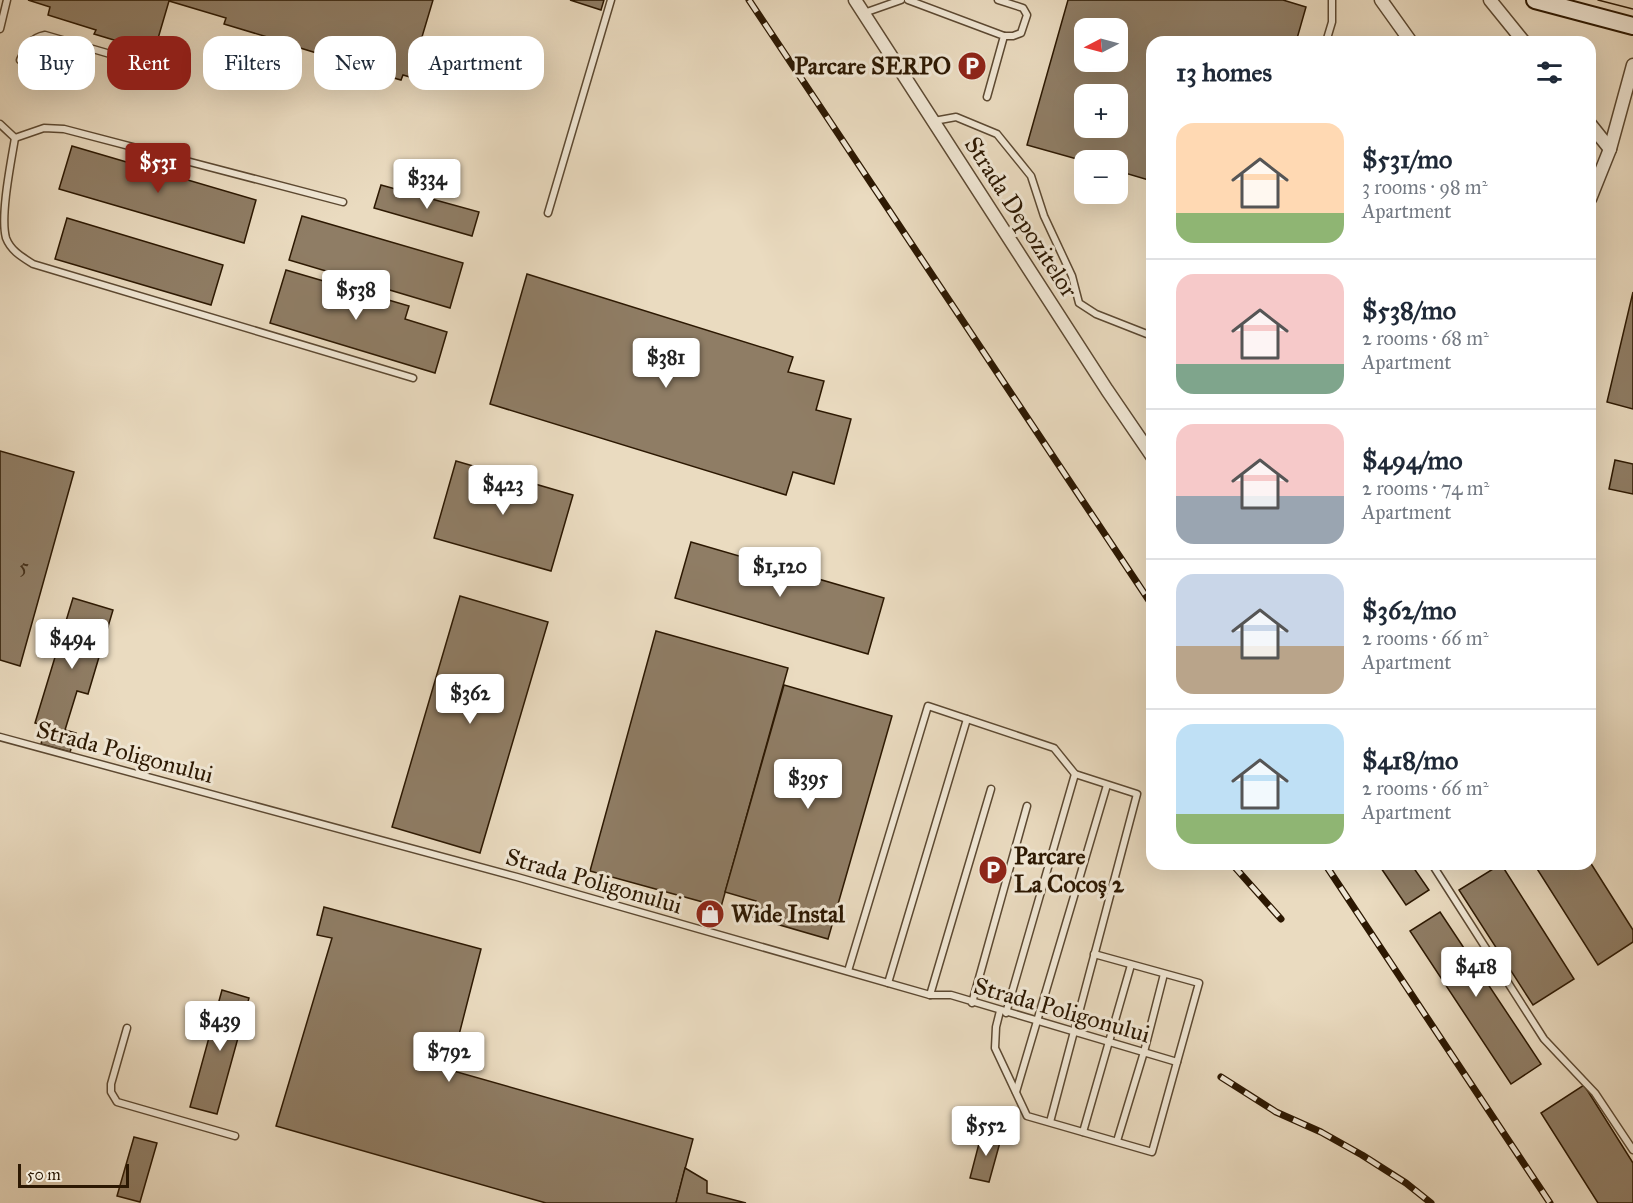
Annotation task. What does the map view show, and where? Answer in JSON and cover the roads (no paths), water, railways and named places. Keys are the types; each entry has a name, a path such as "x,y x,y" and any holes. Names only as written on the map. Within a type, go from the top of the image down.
{"main road":[{"path":"1535,0 1633,26"}],"street":[{"name":"Strada Depozitelor","path":"855,0 1100,380 1146,447"},
{"path":"1381,0 1407,36"},
{"path":"1490,0 1519,36"},
{"path":"1596,184 1610,149 1633,65"},
{"path":"1596,132 1610,149"}],"lane":[{"path":"0,29 7,0"},
{"path":"548,213 611,0"},
{"path":"864,13 900,0"},
{"path":"908,0 1004,36 1021,33 1027,15 1023,8 998,0"},
{"path":"1328,36 1332,22 1332,0"},
{"path":"987,97 1004,36"},
{"path":"934,121 956,117 997,134 1031,176 1044,216 1072,276 1079,303 1096,314 1146,334"},
{"path":"0,124 15,138"},
{"path":"15,138 44,128 64,129 343,202"},
{"path":"15,138 4,210 5,237 16,253 33,264 412,378"},
{"path":"848,971 928,706 1054,748 1075,774 1137,794 1050,1122"},
{"path":"888,983 967,719"},
{"name":"Strada Poligonului","path":"0,736 517,877 930,995 951,995 1177,1062"},
{"path":"1075,774 1003,1012 996,1027 995,1048 1027,1116 1152,1152 1199,983 1094,954"},
{"path":"1016,1092 1107,785"},
{"path":"930,995 991,789"},
{"path":"972,1003 1027,806"},
{"path":"1436,870 1544,1039 1595,1093 1633,1150"},
{"path":"1083,1132 1131,964"},
{"path":"1117,1142 1164,974"},
{"path":"127,1028 111,1084 111,1092 117,1102 235,1136"}],"tram line":[{"path":"1598,0 1633,9"}],"railway":[{"path":"749,0 1146,596"},
{"path":"1237,870 1281,919"},
{"path":"1329,870 1550,1203"},
{"path":"1221,1077 1276,1112 1321,1132 1362,1155 1406,1183 1431,1203"}],"place":[{"name":"Parcare SERPO","path":"972,66"},
{"name":"Parcare La Cocoș 2","path":"993,870"},
{"name":"Wide Instal","path":"710,914"}]}
